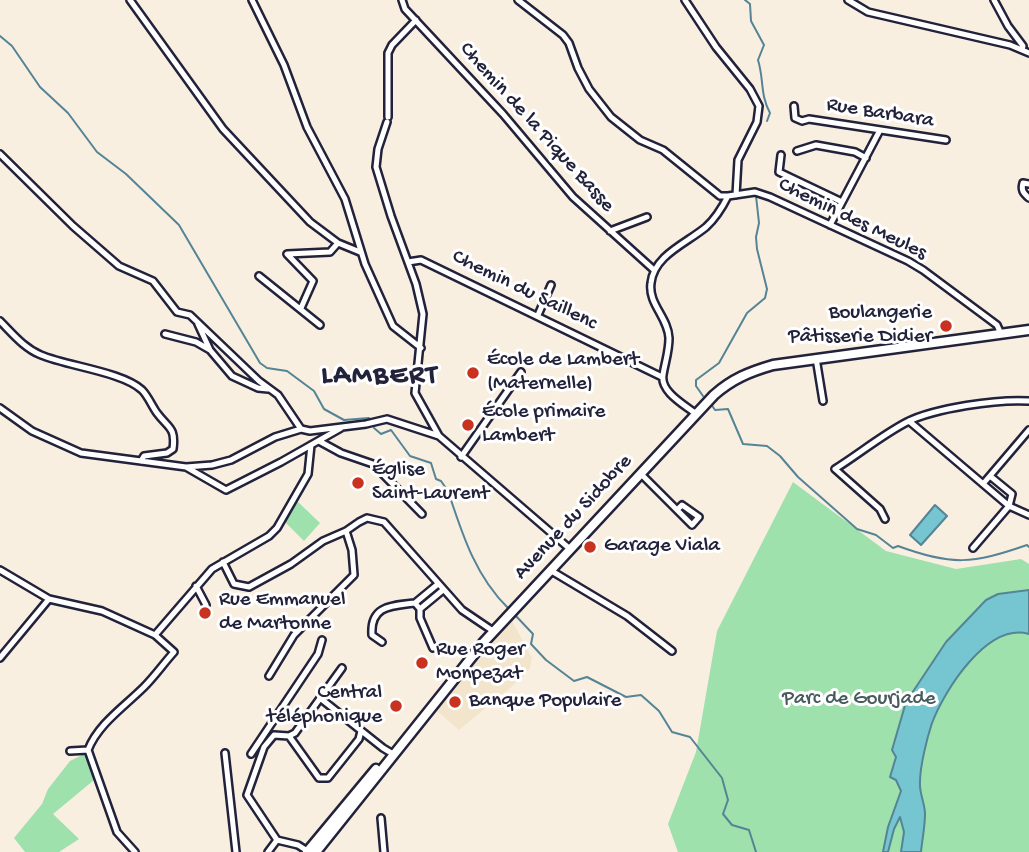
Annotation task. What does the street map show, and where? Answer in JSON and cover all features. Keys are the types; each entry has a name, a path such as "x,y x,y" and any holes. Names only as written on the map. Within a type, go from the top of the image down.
{"main road":[{"name":"Avenue du Sidobre","path":"316,852 493,631 729,381 772,365 1029,331"},
{"name":"Avenue du Sidobre","path":"308,852 385,758 393,754"}],"street":[{"path":"130,0 223,130 310,222 338,243 360,252"},
{"path":"252,0 284,65 307,127 345,199 360,252 393,326 421,348"},
{"name":"Chemin de la Pique Basse","path":"402,0 405,9 503,114 573,197 654,270"},
{"path":"518,0 569,43 589,89 611,117 640,140 663,150 720,196 728,197 708,225 665,257 654,270 650,285 653,301 666,321 669,335 669,351 662,377 667,391 696,414"},
{"path":"685,0 716,47 750,89 759,106 758,122 738,160 736,195"},
{"path":"849,0 868,12 1029,53"},
{"path":"995,0 1011,32 1023,46 1022,50"},
{"path":"416,20 392,45 388,53 387,119 376,167 423,314 415,393 439,436 570,549"},
{"name":"Rue Barbara","path":"794,106 795,118 802,121 809,119 946,140"},
{"path":"830,225 880,130"},
{"path":"797,151 816,145 855,152 866,158"},
{"path":"0,153 92,242 120,266 153,281 163,290 177,312 190,315 259,382 278,395 301,429"},
{"path":"781,155 779,172 842,202"},
{"path":"1029,184 1023,183 1022,188 1029,198"},
{"name":"Chemin des Meules","path":"728,197 755,192 923,270 997,326 1000,334"},
{"path":"610,231 647,217"},
{"path":"301,308 313,281 287,254 330,251 338,243"},
{"name":"Chemin du Saillenc","path":"408,261 421,260 662,377"},
{"path":"259,276 320,325"},
{"path":"538,316 551,285"},
{"path":"195,320 210,350"},
{"path":"0,321 24,346 41,355 112,375 141,389 172,429 174,439 173,449 167,453 144,456 141,461"},
{"path":"165,334 196,342 210,350 232,376 258,388 272,390"},
{"path":"816,358 823,401"},
{"path":"461,457 521,372"},
{"path":"885,519 880,509 835,469 909,421 987,402 1029,401"},
{"path":"0,408 32,431 81,453 186,467 231,460 275,437 301,429 310,431 387,419 439,436"},
{"path":"909,421 1009,506 1029,516"},
{"path":"186,467 226,490 344,426"},
{"path":"983,484 1029,430"},
{"path":"319,441 341,453 373,464 422,514"},
{"path":"155,635 212,569 269,536 277,528 308,474 312,445"},
{"path":"640,473 678,509"},
{"path":"973,548 1009,506 1012,494 990,476"},
{"path":"223,562 234,584 249,587 291,564 323,541 367,518 384,522 462,610 493,631"},
{"path":"269,677 294,635 355,575 346,531"},
{"path":"0,570 49,599 102,611 155,635 174,652 145,686 117,711 91,742 88,750 117,832 135,852"},
{"path":"550,570 627,616 672,651"},
{"path":"382,642 372,635 371,624 377,614 384,607 415,603 438,584"},
{"path":"196,586 206,605"},
{"path":"420,609 443,590"},
{"path":"0,657 49,599"},
{"path":"415,603 420,609 420,618 433,648"},
{"path":"251,754 318,654 322,640"},
{"path":"274,735 289,736 295,733 342,668"},
{"path":"320,698 393,754"},
{"path":"269,726 274,735"},
{"path":"289,736 319,778 328,778 359,739 361,731"},
{"path":"274,735 264,747 247,795 277,840 298,845 308,852"},
{"path":"70,751 88,750"},
{"path":"225,753 236,852"},
{"path":"381,818 384,852"},
{"path":"268,852 277,840"}],"shaded area":[{"path":"511,619 532,658 530,668 522,678 459,730 436,710"}],"green space":[{"name":"Parc de Gourjade","path":"793,482 886,551 956,569 1021,559 1029,564 1029,852 678,852 668,824 696,752 717,631"},
{"path":"296,500 320,523 304,541 284,521"},
{"path":"86,753 94,780 53,814 79,839 59,852 25,852 14,838 42,804 48,789 70,761"}],"water":[{"path":"935,505 947,516 921,545 910,535"},
{"path":"1029,590 1029,634 1013,633 998,638 983,648 969,662 946,694 932,723 920,775 925,814 921,852 901,852 904,832 900,817 888,852 883,852 888,827 901,791 896,780 890,777 896,757 892,750 906,702 946,642 986,600 998,594"}],"waterway":[{"path":"745,0 750,4 751,21 764,45 758,60 770,113 767,121"},
{"path":"0,36 12,46 40,87 68,113 97,152 126,174 179,225 260,363 267,368 287,371 314,391 324,409 344,420 370,420"},
{"path":"703,396 696,386 696,380 719,363 747,313 765,298 767,289 757,249 759,223 756,196"},
{"path":"711,404 715,410 728,409 743,444 767,446 857,529 876,535 893,548 898,546 933,557 962,560 991,556 1027,545 1029,547"},
{"path":"374,428 381,434 391,430 410,456 431,463 436,479 441,481 448,491 464,538 478,568 508,608"},
{"path":"515,615 533,634 531,644 546,660 574,681 587,677 626,697 641,695 659,711 672,732 690,737 722,778 728,800 723,814 732,825 749,830 756,852"}],"place":[{"name":"Boulangerie Pâtisserie Didier","path":"946,326"},
{"name":"École de Lambert (Maternelle)","path":"473,373"},
{"name":"École primaire Lambert","path":"468,425"},
{"name":"Église Saint-Laurent","path":"358,483"},
{"name":"Garage Viala","path":"590,547"},
{"name":"Rue Emmanuel de Martonne","path":"205,613"},
{"name":"Rue Roger Monpezat","path":"422,663"},
{"name":"Banque Populaire","path":"455,702"},
{"name":"Central téléphonique","path":"396,706"}],"district":[{"name":"LAMBERT","path":"380,378"}]}
